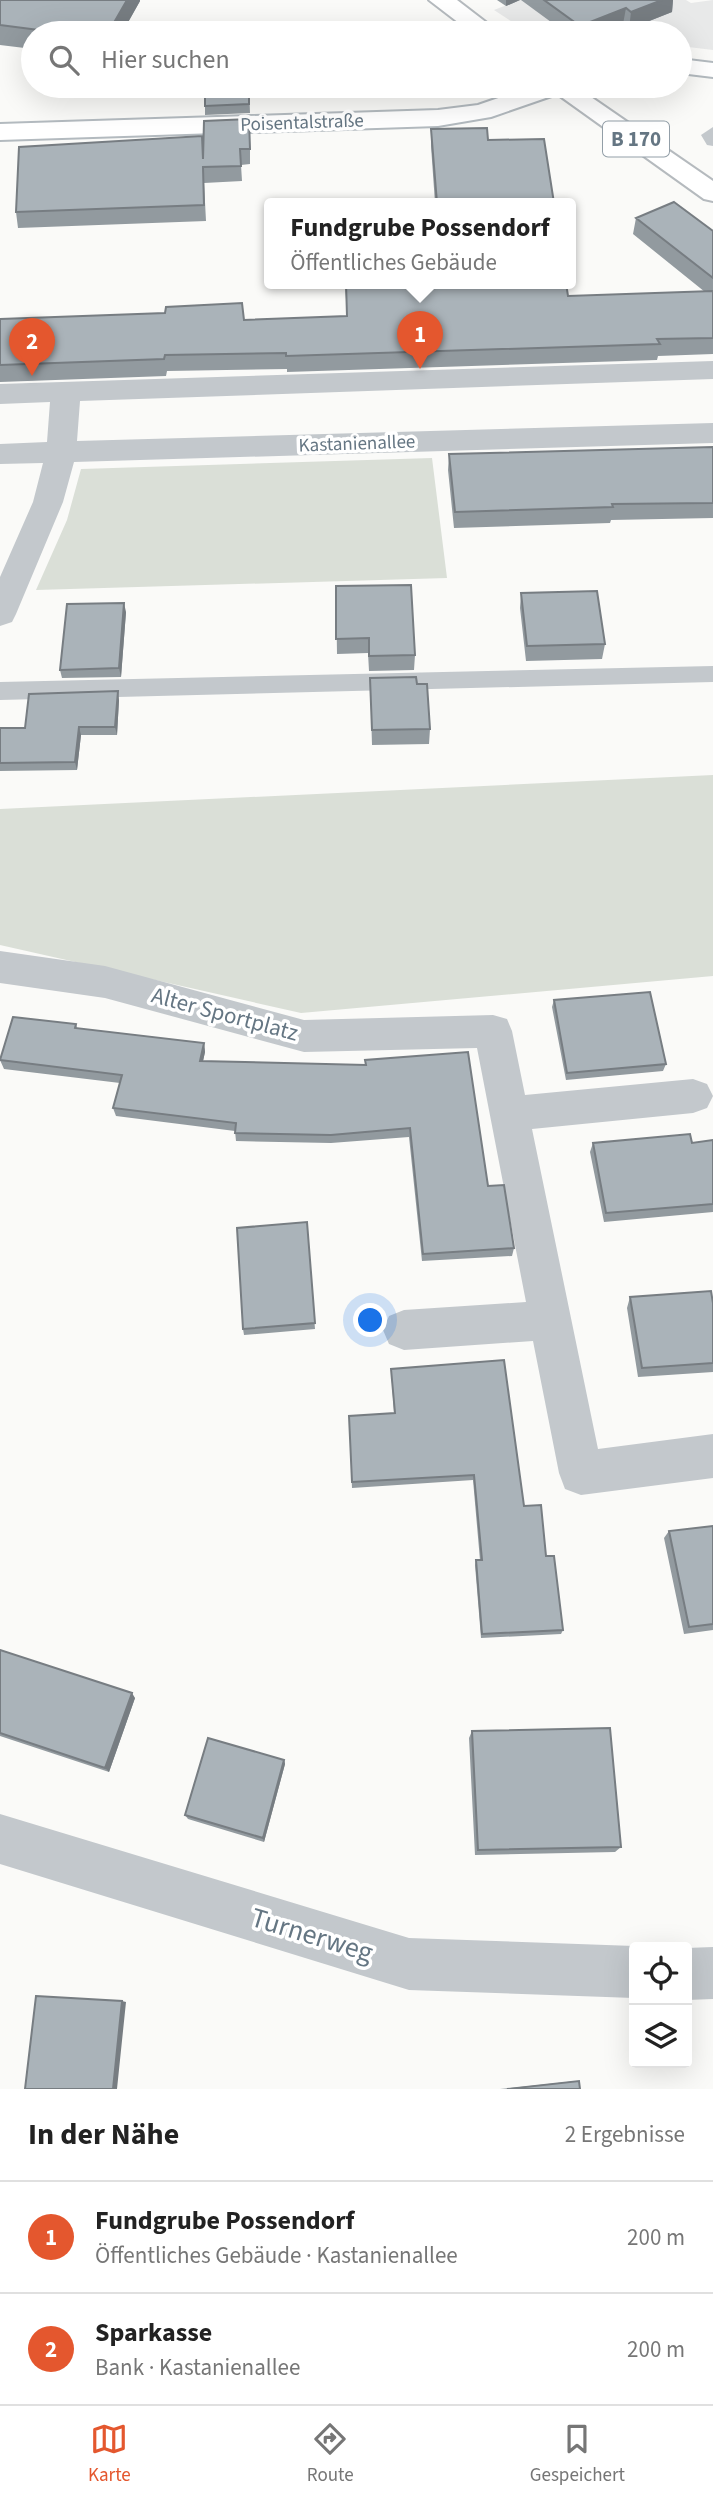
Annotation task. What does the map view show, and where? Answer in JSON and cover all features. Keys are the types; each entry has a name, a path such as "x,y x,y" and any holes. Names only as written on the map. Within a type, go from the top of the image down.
{"main road":[{"path":"441,0 471,21"},
{"path":"692,67 713,70"},
{"name":"Poisentalstraße","path":"0,132 438,118 482,112 523,98"},
{"name":"B 170","path":"575,98 713,193"}],"street":[{"path":"0,394 713,370"},
{"path":"0,614 48,502 61,452 66,393"},
{"name":"Kastanienallee","path":"0,454 713,433"},
{"name":"Alter Sportplatz","path":"0,967 105,982 304,1036 493,1031 581,1473 713,1456"},
{"path":"511,1114 693,1096"},
{"path":"404,1330 552,1320"},
{"name":"Turnerweg","path":"0,1839 409,1965 629,1972"},
{"path":"692,1974 713,1973"}],"lane":[{"path":"713,132 710,135 713,141"},
{"path":"0,691 713,674"}],"shaded area":[{"path":"520,0 686,0 691,3 713,0 713,50 692,47 692,21 511,21 494,10"},
{"path":"432,458 447,578 36,590 67,520 81,469"},
{"path":"713,775 713,976 301,1013 0,945 0,809"}],"building":[{"path":"0,0 127,0 115,21 21,21 21,28 0,25"},
{"path":"544,0 662,0 631,12 626,8 593,21 573,21"},
{"path":"205,98 249,98 249,104 205,106"},
{"path":"249,119 250,149 240,149 241,166 203,167 204,205 16,212 19,147 202,136 203,159 204,121"},
{"path":"487,128 488,140 544,139 553,198 437,198 431,129"},
{"path":"674,202 713,231 713,278 636,218"},
{"path":"346,289 567,289 568,296 713,291 713,338 657,339 660,344 286,356 286,353 165,355 164,359 0,365 0,319 165,313 166,307 242,303 244,320 347,316"},
{"path":"713,447 713,503 612,504 613,507 455,512 449,454"},
{"path":"411,585 415,655 369,656 369,638 336,639 336,586"},
{"path":"597,591 605,644 527,646 521,593"},
{"path":"124,603 119,668 60,670 67,604"},
{"path":"416,677 417,684 427,684 430,729 372,730 370,678"},
{"path":"118,691 115,727 79,727 75,762 0,763 0,728 25,728 29,694"},
{"path":"650,992 666,1064 567,1073 554,1000"},
{"path":"13,1017 76,1024 75,1028 204,1043 200,1061 366,1065 365,1060 468,1052 488,1186 504,1185 514,1248 423,1254 410,1128 331,1135 235,1133 236,1123 113,1108 122,1075 0,1060"},
{"path":"690,1134 692,1143 713,1140 713,1204 606,1213 593,1143"},
{"path":"307,1222 315,1323 243,1329 237,1228"},
{"path":"711,1291 713,1363 642,1368 630,1297"},
{"path":"504,1360 524,1506 541,1505 546,1556 554,1556 563,1630 482,1634 476,1560 482,1560 474,1475 352,1482 349,1416 395,1413 391,1369"},
{"path":"713,1526 713,1624 689,1627 669,1531"},
{"path":"0,1650 132,1693 105,1768 0,1733"},
{"path":"610,1728 621,1847 478,1850 472,1731"},
{"path":"208,1738 284,1760 263,1838 185,1815"},
{"path":"36,1996 122,2001 113,2089 25,2089"},
{"path":"579,2081 580,2089 507,2089"}],"place":[{"name":"Fundgrube Possendorf","path":"420,369"},
{"name":"Sparkasse","path":"32,376"}]}
